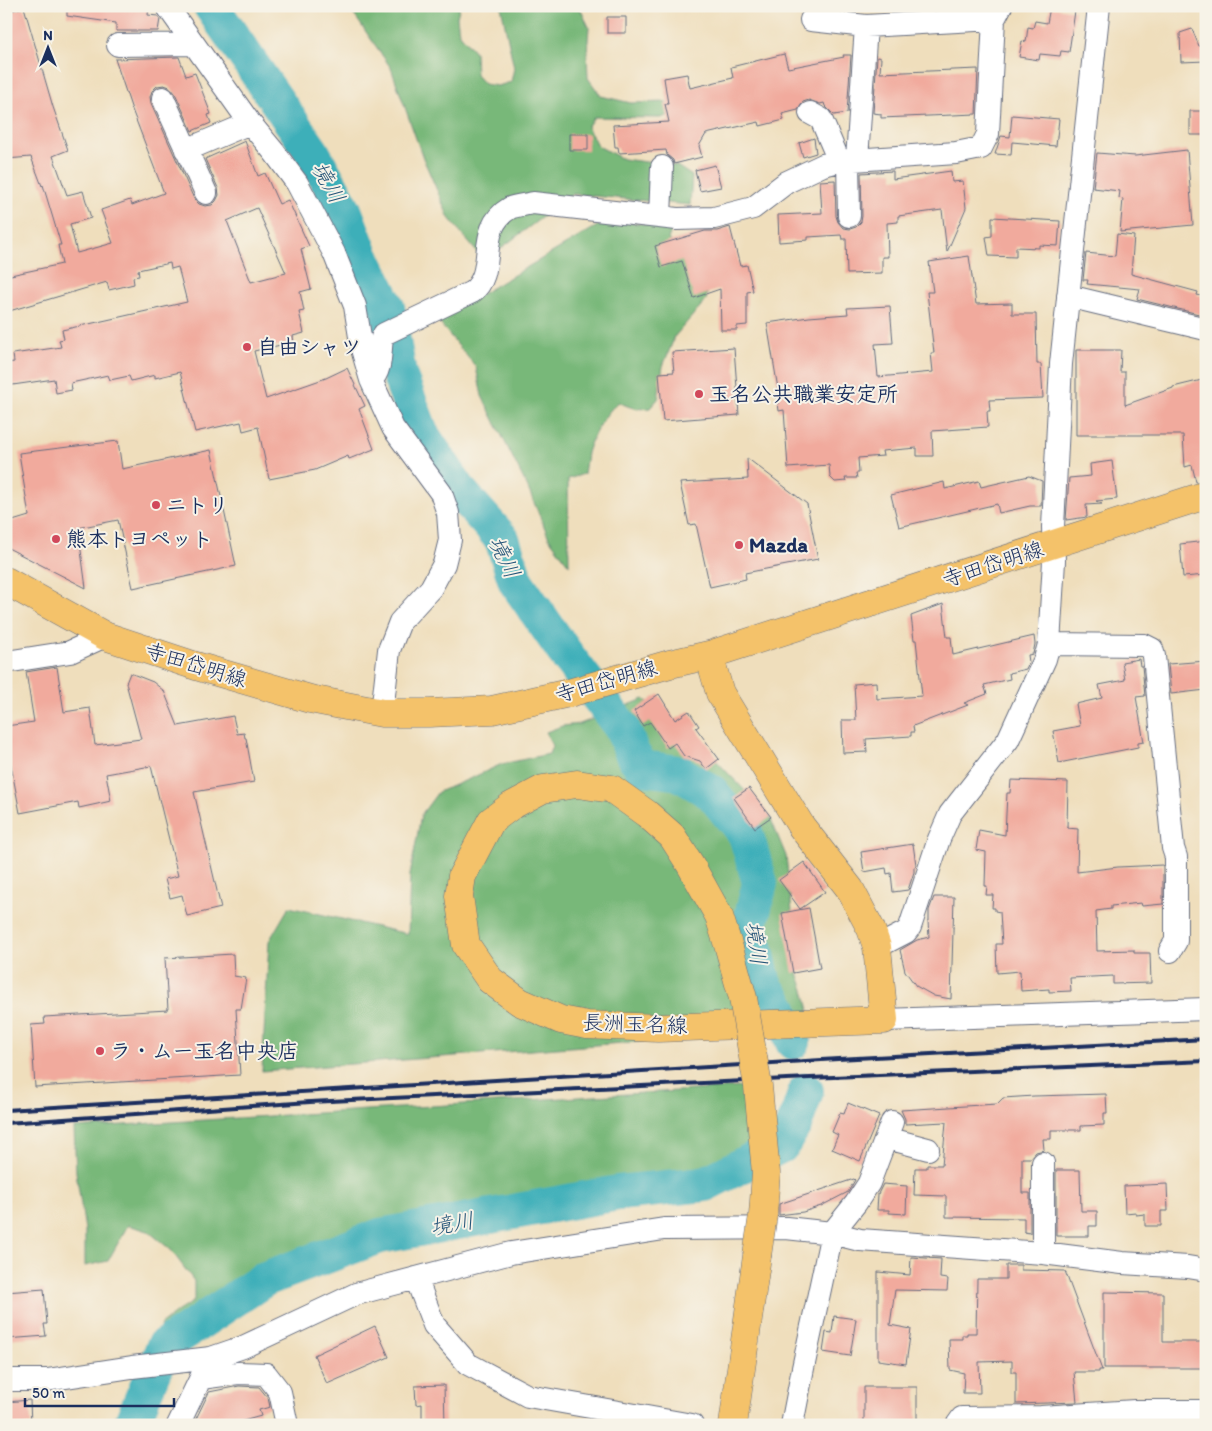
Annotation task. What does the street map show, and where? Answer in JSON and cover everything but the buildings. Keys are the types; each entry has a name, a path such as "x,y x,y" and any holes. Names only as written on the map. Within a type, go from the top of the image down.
{"main road":[{"name":"寺田岱明線","path":"6,581 106,636 196,666 310,699 382,713 492,710 569,693 670,664 709,655 1206,495"},
{"path":"709,655 720,693 801,826 850,889 871,929 877,947 884,1020"},
{"name":"長洲玉名線","path":"733,1425 763,1215 766,1174 758,1086 743,998 730,948 719,916 672,836 648,814 612,789 577,784 544,789 511,806 491,821 462,876 459,896 466,945 490,980 520,1002 561,1020 587,1025 658,1028 776,1023 884,1020"}],"street":[{"path":"167,6 250,124 297,183 334,253 355,306 362,349 371,380 393,428 441,493 448,513 450,540 444,564 431,588 400,622 389,650 382,713"},
{"path":"877,947 906,932 910,926 939,839 950,814 1008,740 1045,659 1049,644 1061,364 1099,6"},
{"path":"371,380 376,376 378,369 384,334 472,292 480,286 485,272 487,244 495,221 511,208 533,203 677,219 714,218 753,208 787,182 823,165 848,160 956,152 981,148 988,134 997,12 866,26 812,20"},
{"path":"848,216 848,160 866,26"},
{"path":"118,45 192,44"},
{"path":"163,98 206,193"},
{"path":"810,112 821,119 848,160"},
{"path":"186,150 250,124"},
{"path":"660,217 662,167"},
{"path":"1068,296 1206,329"},
{"path":"6,662 70,652 106,636"},
{"path":"1049,644 1144,645 1152,649 1173,848 1176,857 1176,941 1170,951"},
{"path":"884,1020 1206,1009"},
{"path":"792,1425 802,1368 832,1233 869,1183 889,1130 928,1149"},
{"path":"1043,1163 1043,1254"},
{"path":"178,1425 202,1365 356,1294 511,1252 664,1229 786,1228 832,1233 860,1240 1043,1254 1206,1270"},
{"path":"416,1278 434,1325 468,1364 528,1396 692,1425"},
{"path":"6,1380 47,1380 132,1367 202,1365 238,1373 266,1374 280,1392 287,1425"},
{"path":"957,1425 962,1418 1042,1418 1135,1410 1206,1411"}],"green space":[{"path":"348,6 460,6 457,17 459,33 475,52 476,75 484,84 498,86 511,82 514,68 501,6 579,6 589,27 588,78 601,96 631,103 665,102 673,114 661,118 594,117 587,127 598,146 623,159 677,166 692,176 690,205 573,194 484,261 449,218 423,158 391,68"},
{"path":"606,221 673,226 668,239 709,281 706,300 675,336 663,366 658,399 650,408 634,408 619,402 614,406 604,418 592,440 587,453 584,474 568,479 569,565 549,538 527,486 482,396 476,367 437,320"},
{"path":"644,699 707,751 770,817 786,856 796,967 812,1022 750,1033 262,1071 269,941 289,907 408,934 410,875 421,815 438,792 502,764 549,754 552,746 546,732 562,726 580,724"},
{"path":"758,1086 783,1154 705,1184 618,1193 380,1236 265,1279 164,1346 163,1332 160,1325 194,1301 194,1281 171,1250 148,1231 128,1225 108,1261 85,1266 85,1230 76,1172 74,1128"}],"waterway":[{"name":"境川","path":"211,6 312,152 344,210 361,255 387,307 399,374 422,435 462,494 502,539 516,582 568,657 622,728 633,755 643,768 679,773 712,793 746,835 760,883 750,924 764,985 779,1007 793,1042"},
{"name":"境川","path":"131,1425 164,1346 265,1279 380,1236 618,1193 705,1184 782,1145 795,1123 806,1091"}],"railway":[{"path":"6,1110 838,1059 1206,1039"},
{"path":"6,1123 310,1102 1206,1061"}],"place":[{"name":"自由シャツ","path":"247,347"},
{"name":"玉名公共職業安定所","path":"699,394"},
{"name":"ニトリ","path":"156,505"},
{"name":"熊本トヨペット","path":"56,539"},
{"name":"Mazda","path":"739,545"},
{"name":"ラ・ムー玉名中央店","path":"100,1051"}]}
